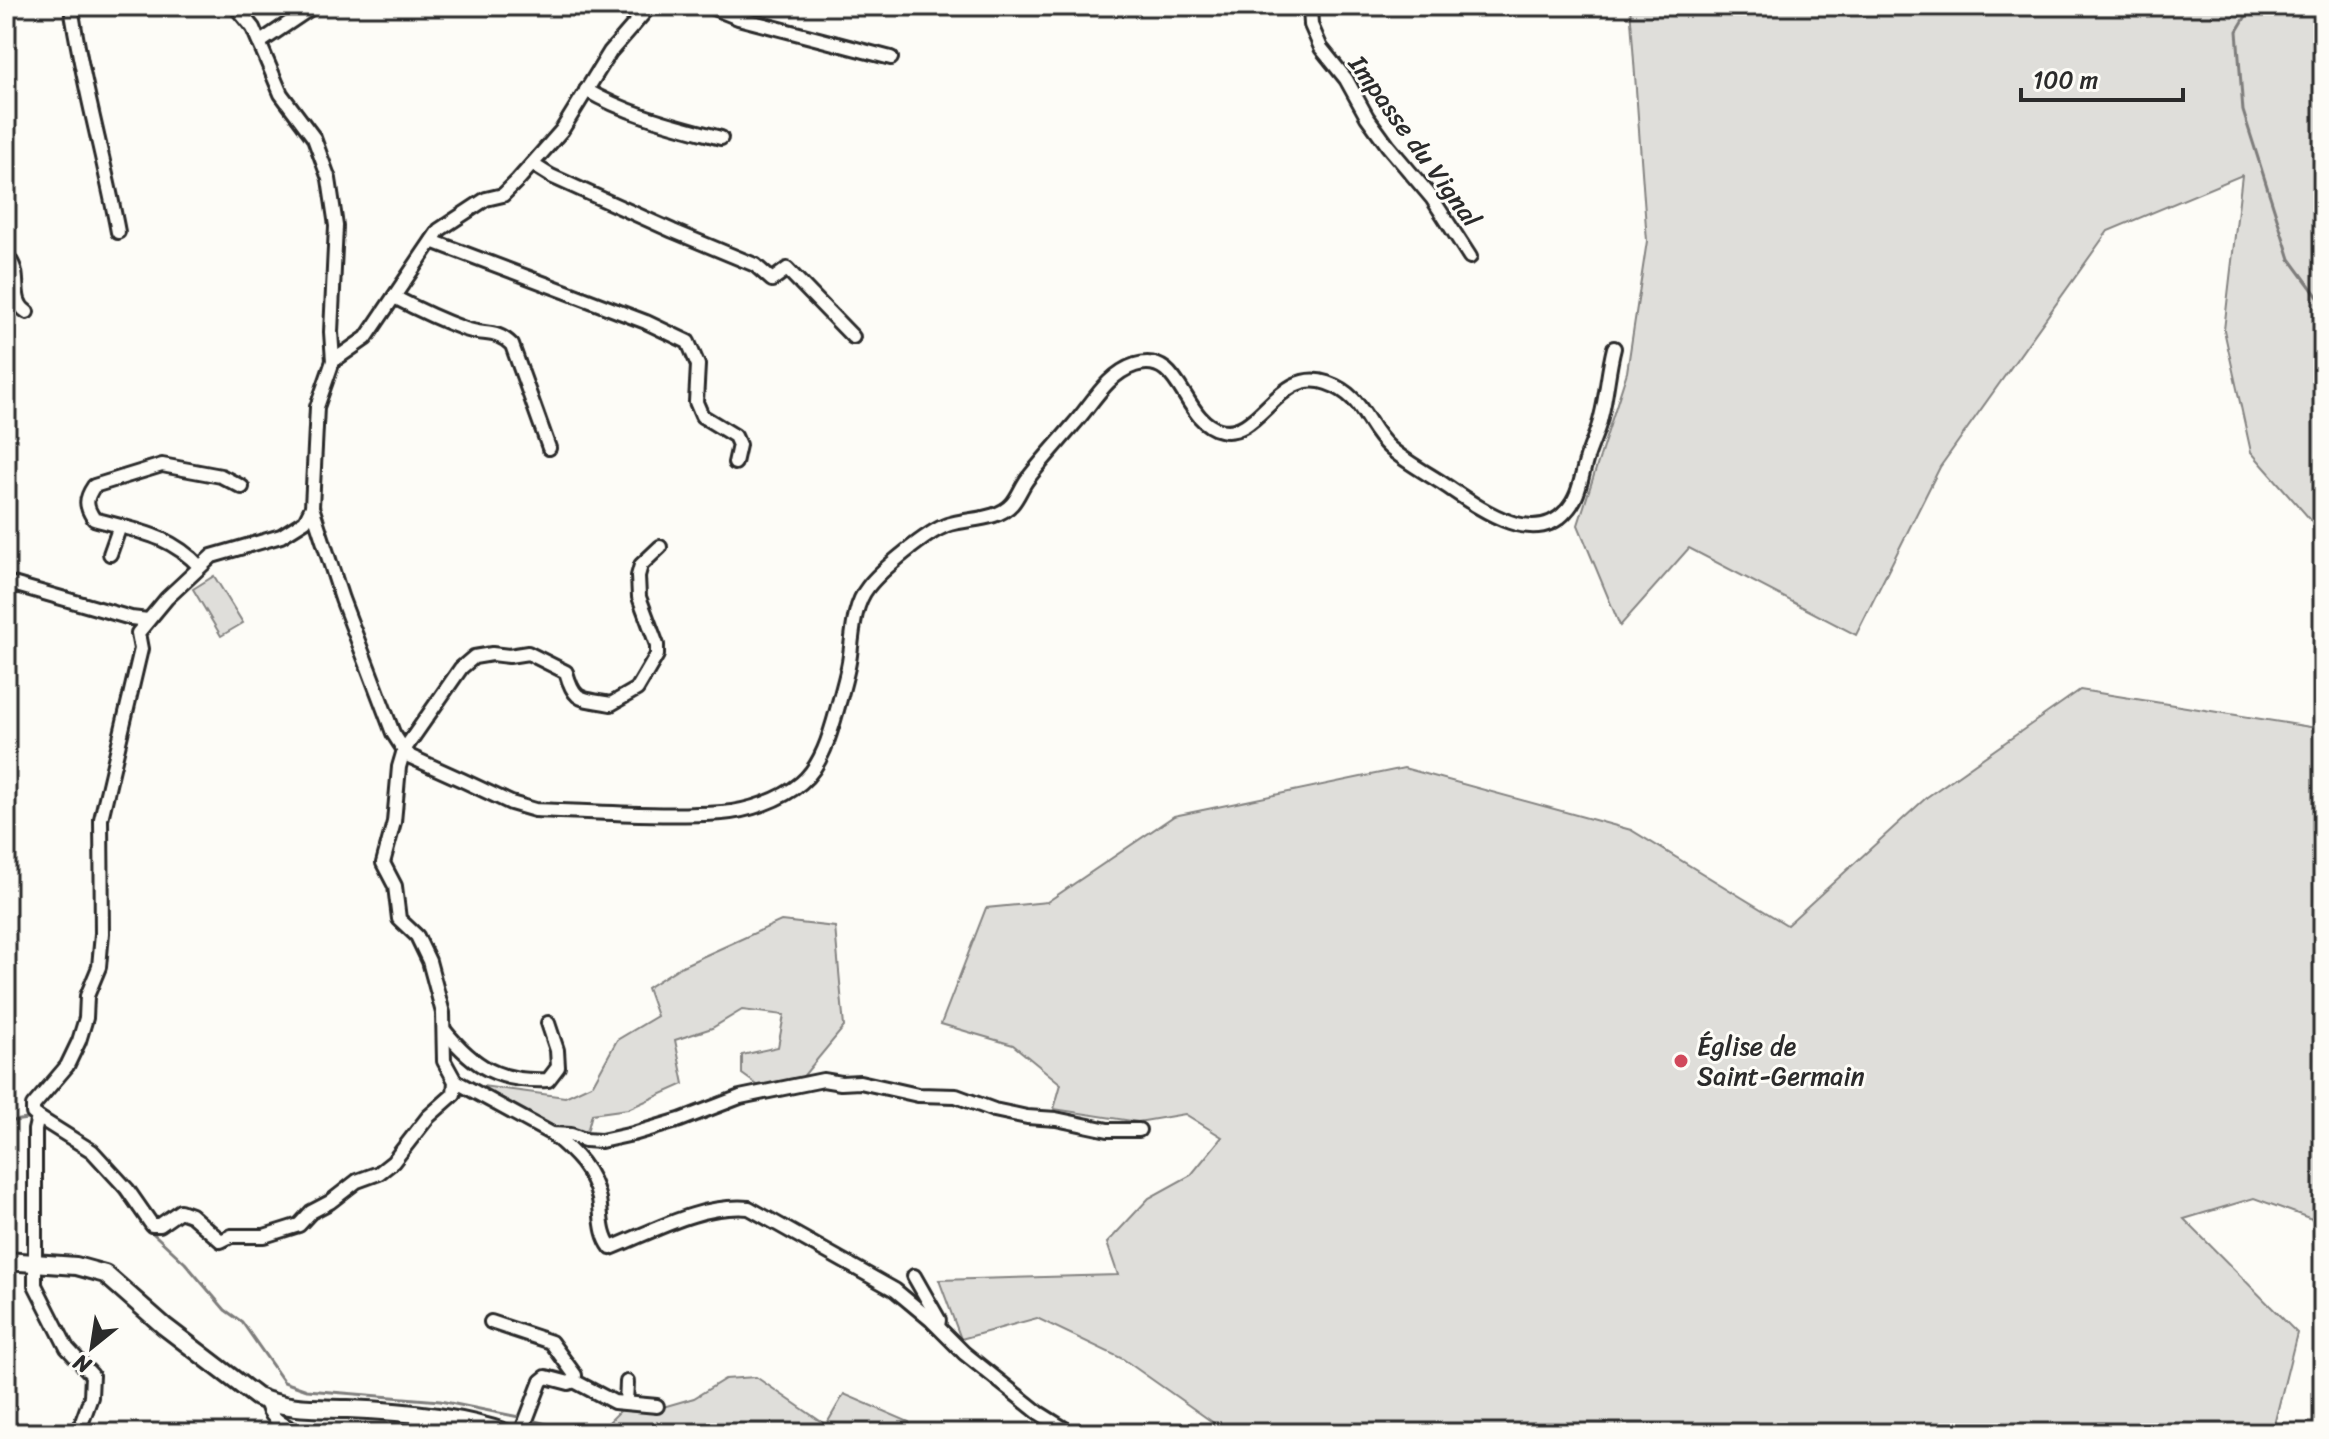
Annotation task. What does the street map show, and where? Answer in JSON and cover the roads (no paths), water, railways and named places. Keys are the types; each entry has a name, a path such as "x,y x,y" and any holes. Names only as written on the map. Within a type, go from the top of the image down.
{"main road":[{"path":"6,1261 76,1266 105,1274 164,1326 257,1397 293,1408 320,1411 346,1409"},
{"path":"199,1351 273,1393 297,1401 465,1422 506,1433"}],"street":[{"path":"71,6 118,232"},
{"path":"235,6 253,28 281,94 314,138 329,179 336,226 331,332 333,361 317,407 312,507 342,599 393,733 404,750 411,757 486,792 535,810 725,813 768,802 801,784 816,767 833,725 863,593 875,578 944,526 1001,513 1012,504 1027,479 1104,386 1130,366 1148,362 1160,367 1181,385 1192,410 1203,423 1221,431 1237,430 1299,381 1323,381 1343,391 1366,411 1387,446 1456,492 1499,519 1524,525 1547,525 1566,513 1577,495 1601,418 1614,348"},
{"path":"259,43 314,6"},
{"path":"333,361 366,338 439,230 486,199 503,195 532,164 562,130 610,52 650,6"},
{"path":"708,6 738,18 891,58"},
{"name":"Impasse du Vignal","path":"1310,6 1311,25 1321,48 1346,79 1388,146 1432,198 1470,257"},
{"path":"586,90 615,107 642,117 721,138"},
{"path":"532,164 551,176 755,265 772,280 787,269 853,337"},
{"path":"432,241 646,322 688,342 698,365 696,402 702,416 735,436 739,445 735,463"},
{"path":"6,253 15,269 18,300 27,312"},
{"path":"394,297 470,331 501,334 512,345 549,448"},
{"path":"200,567 170,541 94,519 87,509 87,497 94,486 162,465 221,476 242,487"},
{"path":"78,1433 91,1397 92,1375 67,1348 35,1285 36,1124 33,1106 67,1066 79,1041 86,1018 87,996 99,967 102,933 101,819 141,649 138,633 212,556 281,536 305,521 312,507"},
{"path":"110,554 120,526"},
{"path":"660,547 641,565 638,576 639,597 657,645 657,655 637,689 611,704 576,697 571,692 566,672 528,653 474,657 461,668 404,750 399,767 394,822 383,863 395,886 399,919 417,936 429,961 443,1013 444,1061 455,1081 552,1134 579,1156 592,1176 603,1229 611,1248 703,1211 726,1206 749,1208 895,1290 993,1377 1039,1413 1071,1433"},
{"path":"6,582 131,618 148,620"},
{"path":"444,1029 464,1054 484,1069 505,1077 548,1080 558,1067 557,1050 548,1023"},
{"path":"552,1134 601,1141 680,1120 740,1097 823,1080 860,1082 918,1095 956,1096 994,1110 1027,1117 1056,1119 1108,1130 1139,1130"},
{"path":"36,1124 92,1151 127,1189 152,1225 160,1225 180,1211 191,1215 221,1241 231,1236 264,1236 299,1225 311,1212 357,1181 379,1173 393,1162 428,1117 454,1094 455,1081"},
{"path":"914,1276 939,1320 938,1327"},
{"path":"491,1322 551,1342 575,1375 574,1381"},
{"path":"525,1424 541,1381 546,1377 569,1383 574,1381 605,1399 657,1406"},
{"path":"626,1403 627,1382"},
{"path":"267,1401 267,1408 274,1417 299,1433"}],"waterway":[{"path":"2252,6 2237,31 2243,111 2290,259 2323,304"},
{"path":"6,1122 27,1119 34,1122"},
{"path":"110,1179 143,1224 185,1263 225,1310 242,1322 284,1382 307,1390 440,1401 524,1418"},
{"path":"531,1420 566,1429 602,1433"}],"place":[{"name":"Église de Saint-Germain","path":"1681,1061"}]}
